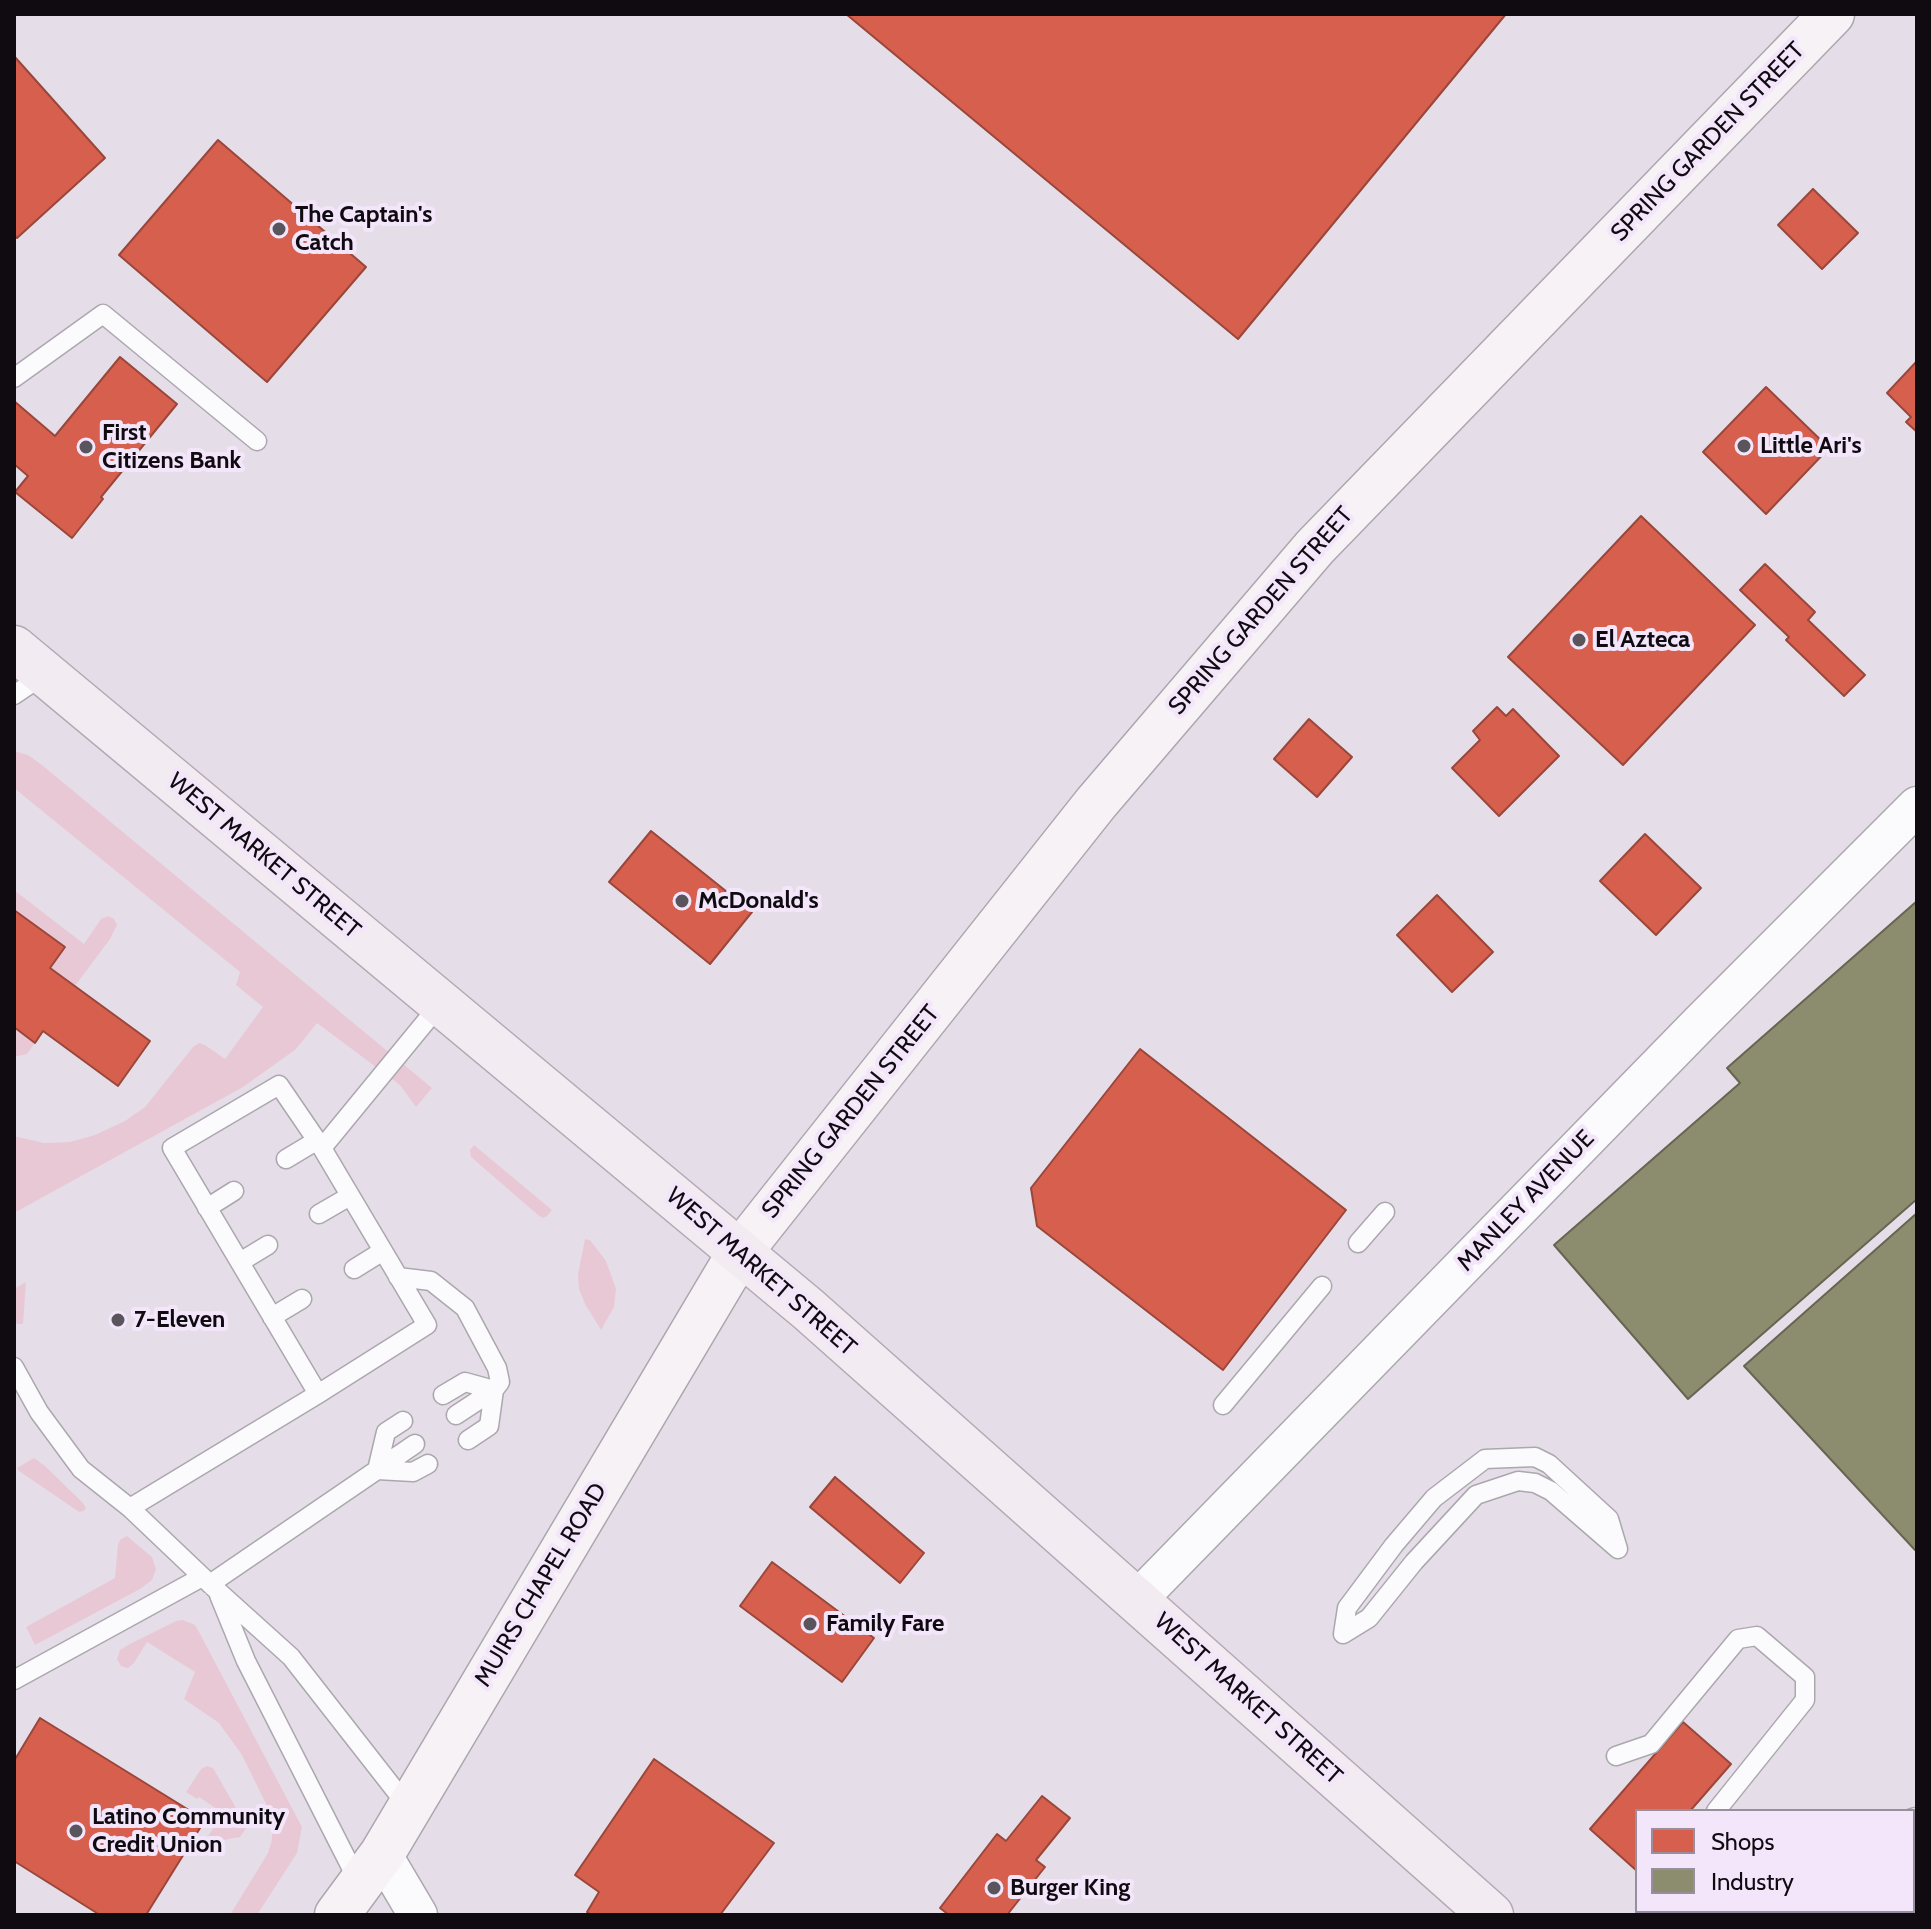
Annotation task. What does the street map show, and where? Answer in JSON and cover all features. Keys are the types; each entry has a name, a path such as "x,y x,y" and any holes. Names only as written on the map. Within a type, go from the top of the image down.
{"main road":[{"name":"SPRING GARDEN STREET","path":"740,1252 1096,803 1315,547 1832,14"},
{"name":"WEST MARKET STREET","path":"25,672 441,1003 740,1252 1491,1915"},
{"name":"MUIRS CHAPEL ROAD","path":"360,1884 409,1808 740,1252"}],"street":[{"name":"MANLEY AVENUE","path":"1137,1600 1700,1023 1917,806"},
{"path":"360,1884 418,1915"}],"lane":[{"path":"14,378 103,314 257,441"},
{"path":"286,1159 319,1145 441,1003"},
{"path":"130,1508 318,1394 427,1325 319,1145 279,1085 172,1148 318,1394"},
{"path":"207,1208 234,1191"},
{"path":"319,1214 350,1196"},
{"path":"1358,1243 1385,1212"},
{"path":"240,1262 268,1245"},
{"path":"354,1269 383,1251"},
{"path":"398,1277 431,1281 465,1308 497,1368 500,1382 494,1390 456,1415"},
{"path":"1223,1405 1322,1286"},
{"path":"272,1317 302,1299"},
{"path":"14,1367 39,1412 81,1469 130,1508 291,1657 409,1808"},
{"path":"443,1395 465,1382 494,1390"},
{"path":"468,1440 489,1426 494,1390"},
{"path":"377,1470 386,1432 403,1421"},
{"path":"14,1680 210,1585 415,1444"},
{"path":"1535,1457 1549,1464 1609,1519 1618,1549 1551,1491 1535,1483 1518,1481 1476,1495 1414,1562 1369,1618 1343,1634 1347,1608 1394,1545 1434,1498 1485,1459 1535,1457"},
{"path":"377,1470 413,1472 428,1464"},
{"path":"210,1585 360,1884"},
{"path":"1616,1756 1651,1744 1738,1639 1757,1636 1805,1677 1805,1700 1718,1809"}],"shaded area":[{"path":"14,751 28,755 42,765 432,1088 416,1107 400,1085 317,1023 295,1050 243,1087 14,1213 14,1136 44,1143 70,1142 125,1121 145,1107 199,1043 225,1059 263,1007 236,985 240,972 14,788"},
{"path":"14,890 84,944 101,919 108,916 114,919 117,925 110,939 75,986 50,968 65,947 14,911"},
{"path":"14,1027 35,1043 27,1054 14,1057"},
{"path":"474,1145 552,1210 547,1216 543,1218 538,1215 471,1157 470,1150"},
{"path":"585,1239 590,1240 606,1261 616,1289 614,1307 601,1330 579,1289 578,1274"},
{"path":"26,1282 23,1324 17,1324 14,1320 14,1289"},
{"path":"34,1458 83,1503 84,1511 79,1512 19,1471 17,1468"},
{"path":"127,1536 152,1557 156,1569 152,1580 35,1645 26,1627 115,1578 118,1544"},
{"path":"183,1620 195,1625 302,1827 297,1853 257,1915 230,1915 268,1853 272,1840 269,1810 242,1755 219,1723 184,1699 195,1672 147,1642 128,1668 121,1666 117,1659 120,1650 130,1644"},
{"path":"207,1766 213,1768 247,1827 240,1837 203,1844 223,1813 186,1792 201,1769"}],"building: Shops":[{"path":"846,14 1506,14 1238,339"},
{"path":"14,56 105,158 17,238 14,235"},
{"path":"218,140 366,267 267,382 119,255"},
{"path":"1813,189 1858,233 1822,269 1778,225"},
{"path":"120,357 177,404 101,497 103,499 72,538 15,492 28,476 14,464 14,401 55,436"},
{"path":"1917,361 1917,432 1906,422 1911,417 1887,393"},
{"path":"1766,387 1829,448 1766,514 1703,452"},
{"path":"1641,516 1755,625 1623,765 1508,657"},
{"path":"1765,564 1815,612 1808,620 1865,675 1844,696 1740,590"},
{"path":"1497,707 1506,716 1513,709 1559,756 1499,816 1452,768 1480,740 1473,731"},
{"path":"1309,719 1352,757 1317,797 1274,759"},
{"path":"651,831 752,912 710,964 609,882"},
{"path":"1645,834 1701,888 1656,935 1600,881"},
{"path":"1437,895 1493,952 1452,992 1397,935"},
{"path":"14,910 65,947 50,968 150,1041 118,1086 43,1031 35,1043 14,1027"},
{"path":"1140,1049 1346,1210 1223,1370 1037,1226 1031,1188"},
{"path":"835,1477 924,1553 900,1583 810,1507"},
{"path":"772,1562 874,1638 842,1682 740,1606"},
{"path":"40,1718 205,1820 146,1915 100,1915 14,1861 14,1761"},
{"path":"1683,1722 1731,1764 1692,1809 1635,1809 1635,1869 1590,1829"},
{"path":"654,1759 774,1843 720,1915 591,1915 587,1912 599,1892 575,1875"},
{"path":"1042,1796 1070,1818 1036,1860 1045,1867 1007,1915 949,1915 940,1908 997,1834 1006,1841"}],"building: Industry":[{"path":"1917,901 1917,1199 1688,1399 1554,1245 1740,1083 1727,1068"},
{"path":"1917,1213 1917,1548 1915,1550 1744,1366"}],"place":[{"name":"The Captain's Catch","path":"279,229"},
{"name":"Little Ari's","path":"1744,446"},
{"name":"First Citizens Bank","path":"86,447"},
{"name":"El Azteca","path":"1579,640"},
{"name":"McDonald's","path":"682,901"},
{"name":"7-Eleven","path":"118,1320"},
{"name":"Family Fare","path":"810,1624"},
{"name":"Latino Community Credit Union","path":"76,1831"},
{"name":"Burger King","path":"994,1888"}]}
